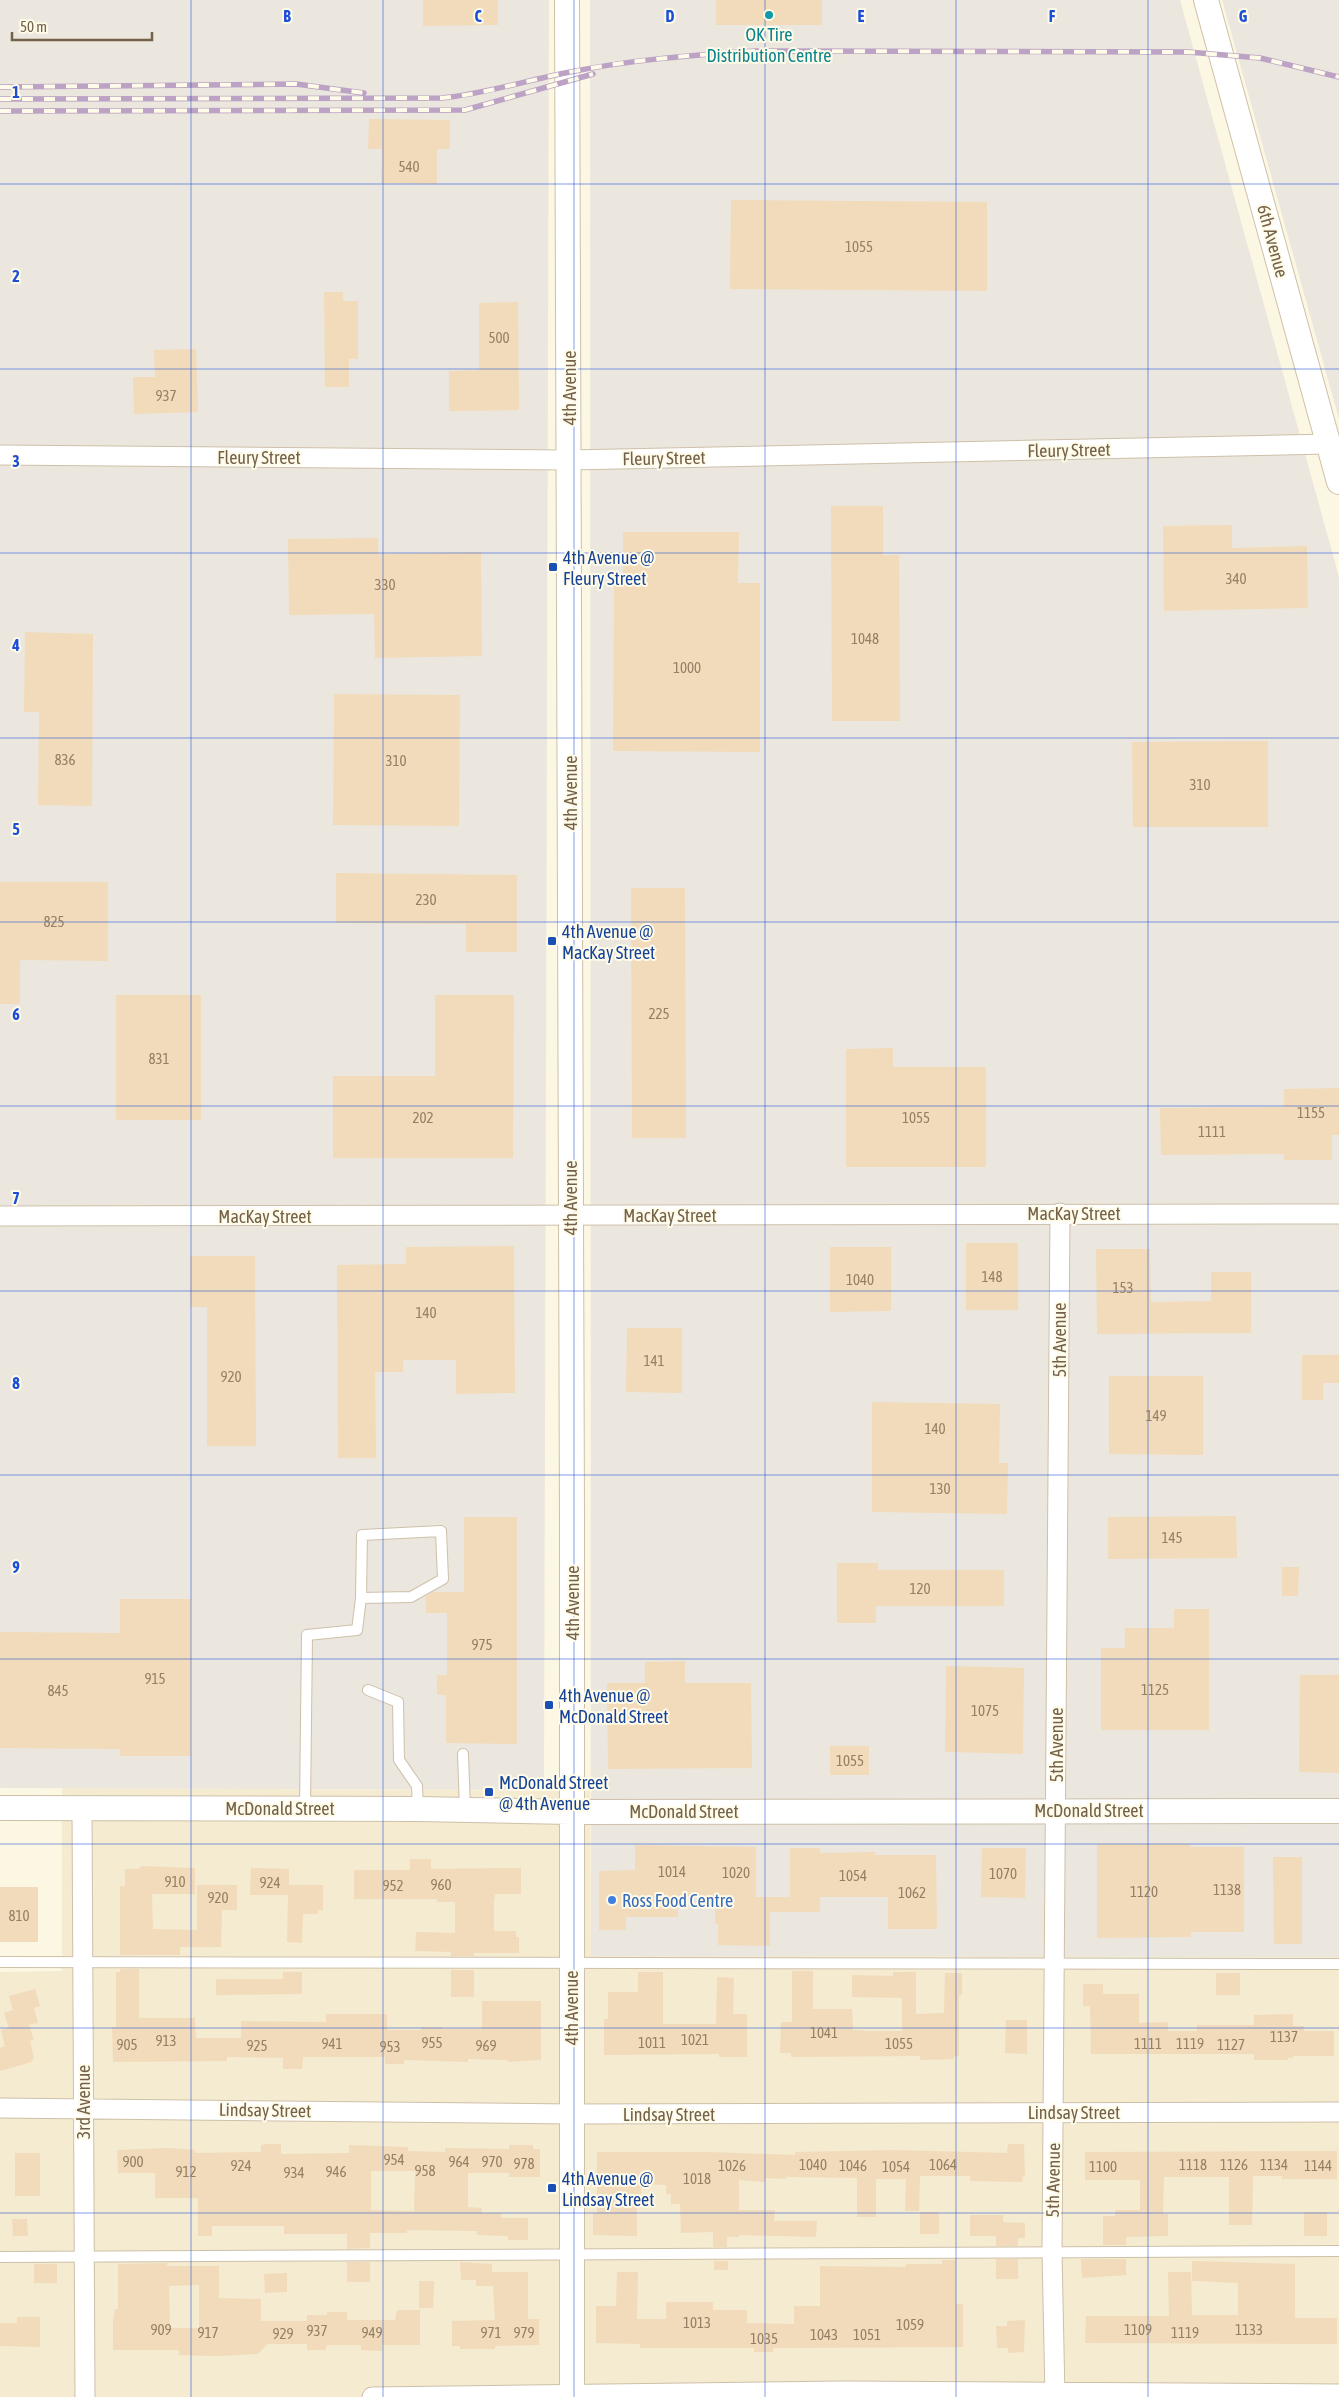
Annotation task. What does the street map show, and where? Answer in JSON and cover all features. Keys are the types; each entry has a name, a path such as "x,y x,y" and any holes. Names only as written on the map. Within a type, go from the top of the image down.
{"street":[{"name":"4th Avenue","path":"567,0 572,2396"},
{"name":"6th Avenue","path":"1206,0 1339,482"},
{"name":"Fleury Street","path":"0,455 569,460 1328,444"},
{"name":"5th Avenue","path":"1054,2394 1052,2252 1060,1213"},
{"name":"MacKay Street","path":"0,1216 1339,1214"},
{"name":"McDonald Street","path":"0,1808 305,1808 571,1812 1056,1810 1339,1812"},
{"name":"3rd Avenue","path":"82,1808 85,2397"},
{"name":"Lindsay Street","path":"0,2108 571,2114 1339,2112"},
{"path":"372,2397 843,2394 1339,2394"}],"lane":[{"path":"305,1808 306,1634 357,1630 361,1598 362,1535 441,1531 443,1579 411,1597 361,1598"},
{"path":"368,1690 398,1702 399,1760 417,1786 418,1809"},
{"path":"463,1754 464,1810"},
{"path":"0,1962 1339,1964"},
{"path":"0,2257 1339,2251"}],"shaded area":[{"path":"0,0 549,0 544,1790 0,1788"},
{"path":"590,0 1180,0 1339,577 1339,1957 591,1956"},
{"path":"1222,0 1339,0 1339,419"},
{"path":"62,1788 590,1791 591,1956 1339,1955 1339,2397 0,2397 0,1972 62,1971"}],"building":[{"path":"423,0 498,0 498,25 423,26"},
{"name":"OK Tire Distribution Centre","path":"716,0 822,0 822,25 716,25"},
{"path":"369,119 450,120 450,149 437,149 437,184 381,183 382,149 368,149"},
{"path":"731,200 987,202 987,291 730,289"},
{"path":"324,292 343,292 343,301 358,301 358,359 349,359 349,387 325,387"},
{"path":"518,302 519,410 449,411 449,371 479,370 479,303"},
{"path":"196,349 198,412 134,414 133,377 155,377 154,350"},
{"path":"831,506 883,506 883,555 899,555 900,721 832,721"},
{"path":"1232,525 1232,548 1307,546 1308,608 1164,611 1163,526"},
{"path":"623,532 739,532 738,583 760,583 760,752 613,751 614,581 623,581"},
{"path":"378,538 378,554 481,552 482,656 375,658 374,614 289,615 288,539"},
{"path":"25,632 93,634 92,806 38,805 39,712 24,712"},
{"path":"334,694 460,695 459,826 333,825"},
{"path":"1268,741 1268,827 1133,827 1132,742"},
{"path":"336,873 517,875 517,952 466,952 466,924 336,923"},
{"path":"0,882 108,882 108,961 20,960 20,1004 0,1004"},
{"path":"631,888 685,888 686,1138 632,1138"},
{"path":"116,995 201,995 201,1120 116,1120"},
{"path":"435,995 514,995 513,1158 333,1158 333,1076 435,1076"},
{"path":"893,1048 893,1067 986,1067 986,1167 846,1167 846,1049"},
{"path":"1339,1088 1339,1135 1332,1135 1332,1160 1284,1160 1284,1154 1161,1155 1160,1108 1284,1107 1284,1089"},
{"path":"966,1243 1018,1243 1018,1310 966,1310"},
{"path":"514,1246 515,1393 456,1394 456,1360 403,1360 403,1372 375,1372 376,1458 338,1458 337,1265 406,1264 406,1247"},
{"path":"830,1247 891,1247 891,1311 830,1312"},
{"path":"1096,1249 1150,1249 1151,1302 1211,1301 1211,1272 1251,1272 1251,1333 1097,1334"},
{"path":"190,1256 255,1256 256,1446 207,1446 207,1307 190,1307"},
{"path":"627,1328 682,1328 682,1393 626,1392"},
{"path":"1302,1355 1339,1355 1339,1383 1323,1383 1323,1400 1302,1400"},
{"path":"1109,1376 1203,1376 1203,1455 1109,1454"},
{"path":"872,1402 1000,1404 999,1463 1008,1463 1007,1514 872,1512"},
{"path":"1236,1516 1237,1558 1108,1559 1108,1517"},
{"path":"464,1517 517,1517 517,1744 446,1743 446,1695 437,1695 437,1675 447,1675 447,1613 426,1613 426,1596 434,1592 464,1592"},
{"path":"837,1563 878,1563 878,1570 1004,1570 1004,1606 876,1606 876,1623 837,1623"},
{"path":"1282,1567 1299,1567 1298,1596 1282,1596"},
{"path":"120,1599 191,1599 191,1756 120,1756 120,1749 0,1748 0,1632 120,1633"},
{"path":"1174,1609 1209,1609 1209,1730 1101,1730 1101,1648 1125,1648 1125,1628 1174,1628"},
{"path":"685,1661 685,1683 751,1683 752,1768 608,1769 607,1683 645,1683 645,1662"},
{"path":"946,1666 1024,1668 1023,1754 945,1752"},
{"path":"1300,1675 1339,1675 1339,1773 1299,1772"},
{"path":"830,1746 869,1746 869,1775 830,1775"},
{"path":"1097,1844 1190,1844 1190,1847 1244,1847 1244,1932 1191,1932 1191,1937 1097,1938"},
{"path":"635,1845 756,1847 756,1897 790,1897 790,1848 820,1848 820,1853 875,1852 875,1855 936,1855 937,1929 888,1929 888,1897 820,1897 820,1912 770,1912 770,1946 718,1945 718,1924 715,1924 715,1896 678,1896 678,1917 626,1917 626,1930 599,1930 599,1871 635,1870"},
{"path":"982,1848 1026,1848 1025,1898 981,1897"},
{"path":"1273,1857 1302,1857 1302,1944 1274,1944"},
{"path":"410,1859 431,1859 431,1869 521,1868 521,1894 495,1894 494,1901 494,1931 516,1931 516,1937 519,1937 519,1953 474,1953 474,1956 451,1956 451,1952 415,1951 416,1932 455,1933 455,1902 437,1902 437,1899 354,1899 354,1870 410,1870"},
{"path":"142,1866 195,1868 195,1894 152,1894 153,1929 197,1930 197,1885 237,1885 237,1910 222,1910 221,1947 180,1947 180,1955 120,1955 120,1886 125,1886 125,1869 138,1869"},
{"path":"251,1868 289,1869 289,1885 323,1885 323,1910 318,1910 318,1914 303,1914 302,1943 287,1942 288,1895 250,1895"},
{"path":"0,1887 38,1887 38,1942 0,1942"},
{"path":"120,1969 139,1969 139,2018 195,2018 196,2038 241,2038 241,2021 326,2022 326,2014 387,2014 387,2030 421,2030 421,2027 482,2029 482,2001 541,2001 541,2060 508,2062 508,2060 468,2059 468,2062 404,2060 404,2064 385,2064 385,2057 303,2057 302,2069 283,2069 283,2058 227,2057 227,2061 113,2062 112,2027 116,2027 116,1972 120,1972"},
{"path":"451,1970 474,1970 474,1997 451,1997"},
{"path":"792,1971 813,1971 813,2009 852,2009 853,2030 871,2031 902,2031 902,1998 852,1997 852,1975 893,1976 893,1972 916,1972 916,2014 944,2013 945,1973 962,1973 962,1995 959,1995 959,2056 954,2056 954,2059 920,2060 920,2056 791,2057 791,2053 780,2053 781,2022 792,2022"},
{"path":"283,1972 302,1972 302,1994 216,1995 216,1979 283,1979"},
{"path":"638,1972 663,1972 663,2024 716,2024 717,1977 734,1978 733,2014 747,2014 747,2057 719,2057 719,2054 604,2055 604,2019 608,2019 608,1992 638,1992"},
{"path":"1216,1973 1240,1973 1240,1995 1216,1995"},
{"path":"1083,1984 1103,1984 1103,1994 1139,1994 1139,2023 1168,2022 1168,2031 1197,2031 1197,2025 1254,2025 1254,2015 1293,2014 1293,2026 1304,2026 1304,2031 1334,2031 1334,2056 1293,2056 1293,2058 1288,2058 1288,2060 1254,2060 1254,2054 1091,2054 1090,2006 1083,2006"},
{"path":"35,1989 40,2006 34,2008 38,2023 29,2025 34,2040 30,2041 34,2059 31,2060 32,2062 0,2071 0,2048 5,2046 1,2030 9,2028 4,2013 13,2010 9,1996"},
{"path":"1006,2020 1027,2020 1027,2054 1005,2053"},
{"path":"281,2144 281,2154 349,2153 349,2145 408,2147 408,2151 445,2152 445,2148 509,2149 509,2145 533,2145 533,2149 540,2149 540,2177 509,2177 509,2173 468,2173 468,2207 482,2208 482,2213 501,2213 501,2218 528,2218 528,2240 508,2240 508,2236 477,2235 477,2231 407,2230 407,2233 370,2233 370,2248 347,2249 347,2234 284,2234 284,2226 212,2226 212,2236 198,2236 198,2198 155,2198 155,2173 118,2173 117,2150 169,2148 195,2150 195,2153 261,2152 261,2145","holes":["371,2171 415,2171 414,2211 371,2210"]},
{"path":"1008,2144 1024,2144 1025,2176 1023,2176 1022,2182 970,2181 970,2176 920,2176 919,2211 905,2211 906,2179 876,2179 876,2217 857,2217 857,2178 786,2177 786,2179 765,2178 765,2182 739,2180 739,2210 775,2210 774,2221 817,2221 816,2237 739,2235 739,2237 727,2237 727,2247 713,2247 713,2232 681,2233 680,2204 671,2204 671,2194 666,2194 666,2185 641,2184 641,2194 637,2194 637,2236 593,2235 593,2213 597,2213 597,2152 710,2152 795,2155 795,2152 895,2150 1007,2153"},
{"path":"1337,2151 1337,2179 1282,2179 1282,2176 1253,2176 1252,2225 1229,2225 1229,2177 1164,2177 1163,2214 1168,2214 1168,2236 1126,2237 1126,2245 1103,2245 1103,2216 1115,2216 1115,2210 1140,2210 1140,2180 1085,2180 1085,2152"},
{"path":"15,2153 40,2153 40,2196 15,2196"},
{"path":"920,2212 939,2212 939,2234 920,2234"},
{"path":"1304,2212 1327,2212 1327,2236 1304,2236"},
{"path":"970,2215 1003,2215 1003,2222 1025,2223 1025,2238 1018,2238 1018,2246 996,2246 996,2236 970,2236"},
{"path":"12,2219 27,2219 28,2236 13,2236"},
{"path":"996,2259 1018,2259 1018,2279 996,2279"},
{"path":"1081,2259 1126,2259 1126,2275 1082,2278"},
{"path":"942,2260 956,2260 956,2304 963,2304 963,2347 773,2348 773,2352 754,2352 754,2348 640,2348 640,2344 596,2343 596,2306 616,2306 617,2272 638,2272 637,2319 666,2319 666,2302 713,2302 713,2310 747,2310 747,2323 794,2324 794,2306 820,2306 820,2266 906,2267 906,2264 942,2264"},
{"path":"714,2261 728,2261 728,2270 714,2270"},
{"path":"1192,2261 1295,2264 1295,2318 1337,2318 1337,2344 1085,2343 1086,2316 1169,2316 1168,2272 1191,2272 1192,2315 1238,2315 1238,2283 1192,2281"},
{"path":"347,2262 370,2262 370,2282 347,2282"},
{"path":"460,2262 492,2264 492,2272 528,2272 528,2319 539,2319 539,2345 495,2346 495,2349 460,2349 460,2346 452,2346 452,2321 495,2320 493,2286 476,2286 476,2280 461,2280"},
{"path":"167,2263 167,2266 219,2266 219,2298 261,2299 261,2321 307,2321 307,2315 327,2315 327,2312 347,2312 347,2320 395,2320 397,2310 420,2310 420,2345 382,2345 382,2351 361,2350 361,2345 327,2345 326,2350 307,2350 307,2344 267,2344 258,2354 216,2356 179,2355 179,2350 113,2350 113,2320 115,2309 118,2309 118,2264","holes":["199,2285 199,2328 170,2328 169,2286"]},
{"path":"34,2264 57,2264 57,2283 34,2283"},
{"path":"287,2273 287,2292 265,2293 264,2274"},
{"path":"419,2281 434,2281 433,2308 419,2308"},
{"path":"17,2317 40,2317 40,2347 0,2346 0,2323 17,2323"},
{"path":"1025,2320 1024,2352 1008,2353 1008,2348 997,2348 996,2326 1007,2326 1007,2321"}],"railway":[{"path":"0,99 442,98 473,94 565,73 636,61 756,51 1188,52 1260,58 1339,77"},
{"path":"0,111 465,110 593,74"},
{"path":"0,87 296,84 364,93"}],"place":[{"name":"OK Tire Distribution Centre","path":"769,15"},
{"name":"4th Avenue @ Fleury Street","path":"553,567"},
{"name":"4th Avenue @ MacKay Street","path":"552,941"},
{"name":"4th Avenue @ McDonald Street","path":"549,1705"},
{"name":"McDonald Street @ 4th Avenue","path":"489,1792"},
{"name":"Ross Food Centre","path":"612,1900"},
{"name":"4th Avenue @ Lindsay Street","path":"552,2188"}]}
